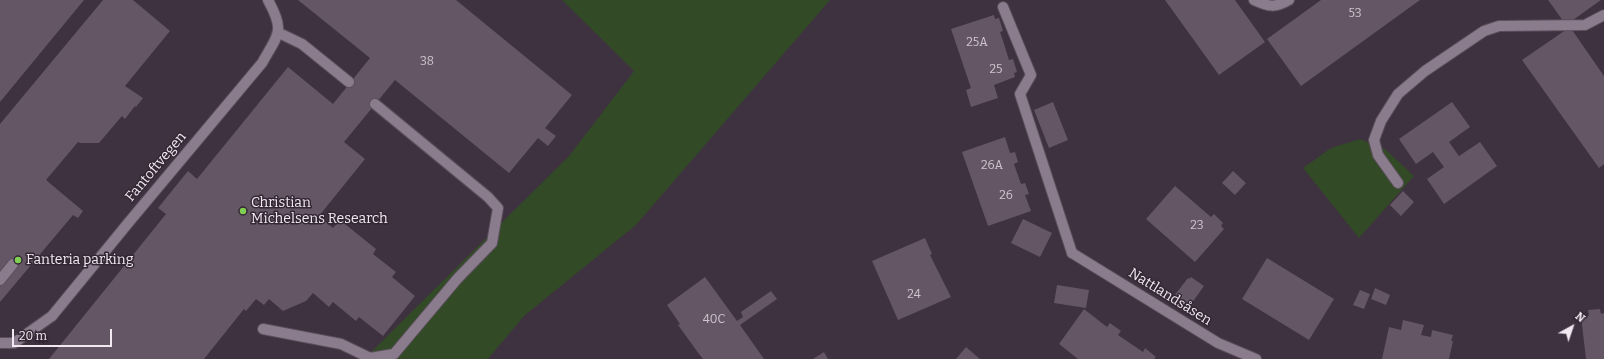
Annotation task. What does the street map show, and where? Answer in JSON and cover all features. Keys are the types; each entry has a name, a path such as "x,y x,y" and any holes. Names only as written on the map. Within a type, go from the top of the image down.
{"street":[{"path":"268,0 278,18 278,33 302,44 349,82"},
{"path":"1254,0 1266,5 1279,6 1289,0"},
{"name":"Nattlandsåsen","path":"1003,7 1031,75 1020,94 1072,253 1218,343 1256,359"},
{"path":"1398,183 1378,155 1374,140 1381,121 1398,94 1425,71 1484,31 1499,26 1585,25 1604,15"},
{"name":"Fantoftvegen","path":"0,343 14,343 52,316 262,63 278,33"},
{"path":"263,329 341,344 370,358 395,356 458,278 492,243 498,208 488,197 375,104"},
{"path":"0,280 13,264"}],"green space":[{"path":"562,0 830,0 636,225 524,316 488,359 364,359 569,156 634,71"},
{"path":"1360,139 1385,149 1414,176 1359,238 1303,168 1331,148"}],"building":[{"path":"0,0 84,0 0,102"},
{"path":"103,0 133,0 170,31 125,86 143,98 136,107 135,106 125,119 122,116 99,143 78,142 46,180 83,211 78,218 73,215 0,302 0,124"},
{"name":"Christian Michelsens Research","path":"298,0 456,0 572,95 545,128 556,136 548,146 538,138 509,173 395,80 344,142 365,159 319,216 333,228 340,220 376,249 373,254 396,272 392,277 415,296 383,336 359,317 356,321 333,302 329,307 313,293 306,301 283,311 269,299 264,305 256,299 246,311 244,309 204,359 49,359 166,214 158,208 188,171 197,179 288,67 333,104 370,58"},
{"path":"1165,0 1235,0 1265,42 1219,75"},
{"path":"1321,0 1420,0 1301,86 1267,39"},
{"path":"1548,0 1601,0 1566,25"},
{"path":"994,15 995,19 999,18 1003,31 1000,32 1009,60 1013,59 1017,72 1014,73 1015,77 994,85 998,98 971,107 966,90 971,88 951,29"},
{"path":"1570,27 1604,76 1604,164 1599,168 1522,60"},
{"path":"1053,102 1068,140 1049,148 1034,110"},
{"path":"1452,102 1470,127 1449,142 1459,156 1480,142 1497,166 1444,204 1427,179 1444,167 1433,152 1416,164 1399,139"},
{"path":"1005,137 1010,153 1015,152 1018,162 1014,164 1021,184 1025,183 1029,194 1025,195 1031,211 988,226 962,152"},
{"path":"1233,171 1246,183 1235,195 1222,183"},
{"path":"1175,186 1211,217 1214,214 1223,223 1221,226 1224,229 1195,262 1146,219"},
{"path":"1403,191 1414,202 1401,216 1390,205"},
{"path":"1023,219 1052,233 1040,257 1011,243"},
{"path":"925,238 932,254 930,255 951,297 898,320 872,261"},
{"path":"1267,258 1334,299 1309,340 1242,299"},
{"path":"705,277 737,321 743,317 741,312 771,291 777,299 740,325 764,359 703,359 678,325 680,324 667,305"},
{"path":"1191,277 1204,286 1189,307 1174,296 1188,278 1189,279"},
{"path":"1057,285 1089,290 1086,308 1054,303"},
{"path":"1375,288 1390,295 1386,305 1371,299"},
{"path":"1360,290 1370,294 1364,309 1353,305"},
{"path":"1084,309 1107,327 1110,323 1121,331 1118,335 1143,352 1145,348 1156,357 1154,359 1078,359 1059,344"},
{"path":"1600,309 1601,314 1604,313 1604,359 1586,359 1581,316 1589,315 1588,310"},
{"path":"1403,320 1424,325 1421,335 1431,337 1432,330 1453,335 1449,359 1382,359 1389,327 1401,330"},
{"path":"966,347 980,359 956,359"},
{"path":"824,352 828,359 813,359"}],"place":[{"name":"Christian Michelsens Research","path":"243,211"},
{"name":"Fanteria parking","path":"18,260"}]}
